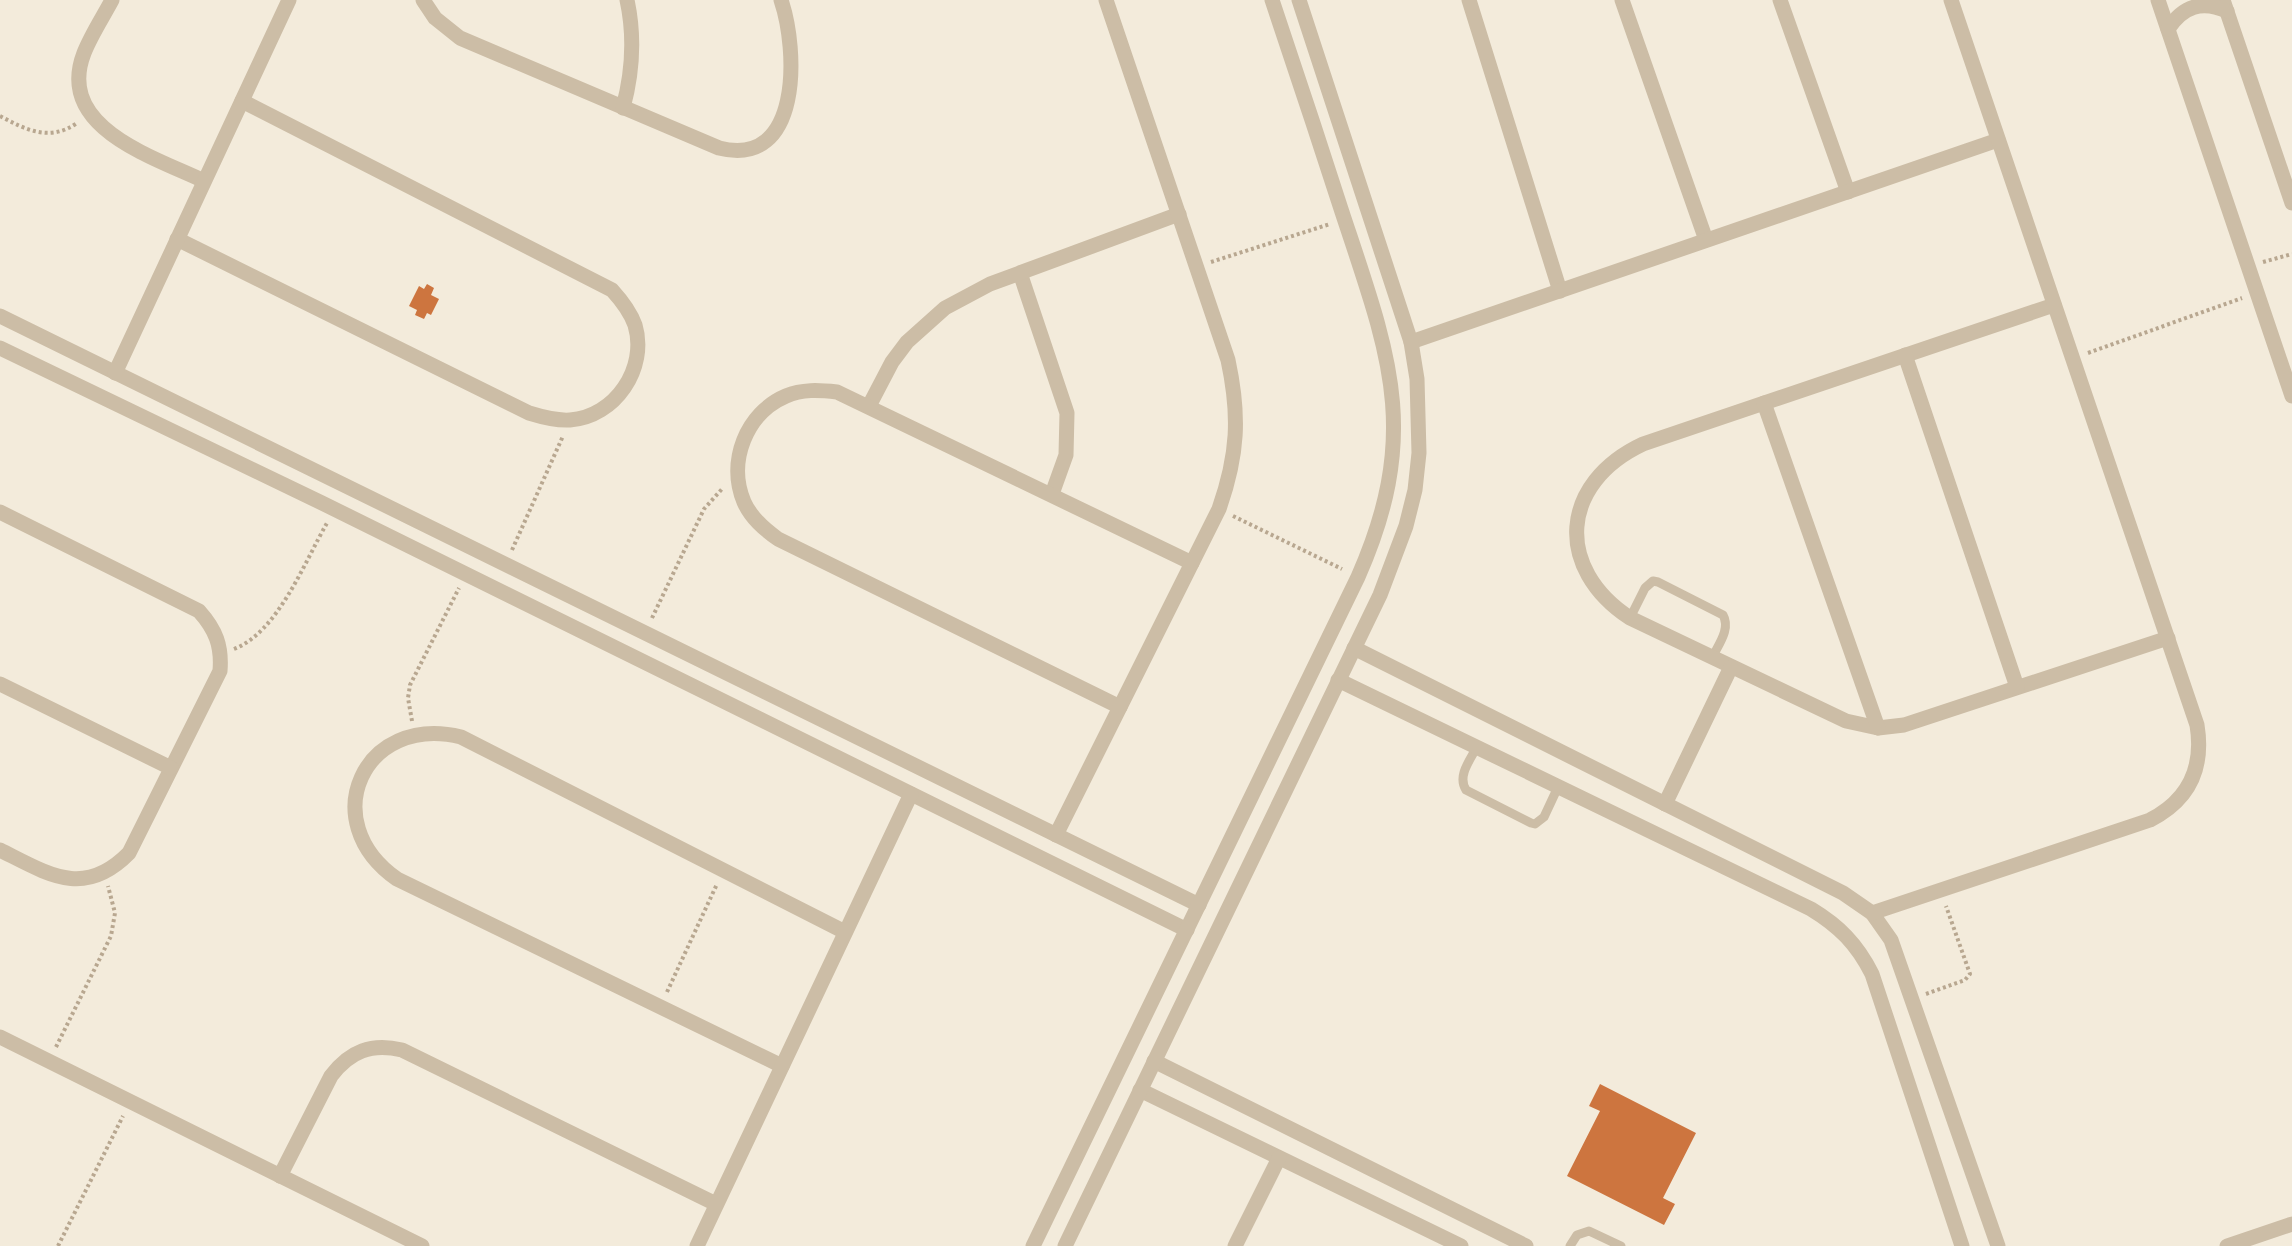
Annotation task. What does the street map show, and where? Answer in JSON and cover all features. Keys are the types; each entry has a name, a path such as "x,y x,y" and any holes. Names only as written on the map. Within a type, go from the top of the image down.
{"street":[{"path":"112,0 84,53 80,68 80,85 90,114 113,137 204,181"},
{"path":"115,373 289,0"},
{"path":"423,0 435,18 460,38 719,148 732,151 759,145 770,137 779,124 790,88 792,50 781,0"},
{"path":"623,108 629,86 633,42 627,0"},
{"path":"1056,835 1219,509 1236,450 1235,390 1228,360 1106,0"},
{"path":"1033,1246 1358,577 1384,508 1394,444 1394,399 1380,326 1272,0"},
{"path":"1065,1246 1395,561 1415,489 1420,416 1411,342 1299,0"},
{"path":"1469,0 1560,291"},
{"path":"1622,0 1706,240"},
{"path":"1780,0 1848,192"},
{"path":"1872,914 2150,820 2168,811 2182,798 2192,782 2200,744 2197,725 2168,638 1950,0"},
{"path":"2158,0 2292,396"},
{"path":"2168,29 2175,18 2187,9 2207,5 2225,6 2292,203"},
{"path":"177,239 529,413 549,419 571,420 592,415 610,404 625,388 634,368 638,347 635,326 626,306 612,290 594,278 242,101"},
{"path":"1411,342 1998,140"},
{"path":"869,406 892,362 925,323 967,294 1179,214"},
{"path":"1020,273 1067,413 1066,455 1052,494"},
{"path":"2054,305 1643,444 1620,454 1601,471 1587,491 1579,514 1577,539 1582,564 1593,586 1609,605 1630,618 1846,722 1878,728 1904,724 2168,638"},
{"path":"0,316 1199,905"},
{"path":"0,348 328,506 1186,930"},
{"path":"1905,355 2017,687"},
{"path":"1120,707 778,539 758,524 744,502 737,478 739,452 748,429 764,409 786,396 811,390 837,392 1192,563"},
{"path":"1764,403 1878,728"},
{"path":"328,506 334,480"},
{"path":"0,512 199,611 211,623 218,638 221,654 220,671 129,853 117,865 102,874 68,880 51,876 0,850"},
{"path":"1354,648 1844,893 1872,914 1891,940 1998,1246"},
{"path":"669,674 681,650"},
{"path":"1665,804 1731,667"},
{"path":"1338,680 1810,909 1830,921 1848,936 1862,954 1872,974 1962,1246"},
{"path":"0,684 171,768"},
{"path":"782,1065 397,879 380,867 366,850 357,831 354,809 357,788 366,768 381,752 398,740 419,733 440,732 461,738 845,932"},
{"path":"697,1246 911,794"},
{"path":"0,1037 422,1246"},
{"path":"280,1176 331,1076 341,1063 354,1053 370,1047 386,1047 402,1050 716,1204"},
{"path":"1154,1061 1526,1246"},
{"path":"1140,1090 1461,1246"},
{"path":"1235,1246 1279,1158"},
{"path":"2227,1246 2292,1224"}],"lane":[{"path":"1630,618 1645,588 1653,581 1658,582 1723,615 1726,620 1725,631 1712,658"},
{"path":"1476,747 1463,774 1463,786 1466,790 1531,823 1535,824 1544,816 1558,787"},
{"path":"1570,1246 1577,1235 1589,1231 1621,1246"}],"path":[{"path":"0,116 31,132 52,133 72,127 90,114"},
{"path":"1197,267 1345,219"},
{"path":"2248,267 2292,254"},
{"path":"2073,359 2257,292"},
{"path":"505,564 571,420"},
{"path":"645,633 704,509 713,497 737,478"},
{"path":"221,654 255,639 270,624 328,506"},
{"path":"1219,509 1358,577"},
{"path":"419,733 409,710 410,685 466,574"},
{"path":"661,1006 723,870"},
{"path":"49,1062 111,936 115,913 111,892 102,874"},
{"path":"1912,999 1965,980 1970,974 1940,891"},
{"path":"58,1246 130,1101"}],"building":[{"path":"427,284 434,288 431,295 439,299 431,315 427,313 424,319 415,315 417,310 409,306 419,286 424,289"},
{"path":"1600,1084 1696,1133 1663,1198 1675,1204 1664,1225 1567,1176 1600,1111 1589,1106"}]}
